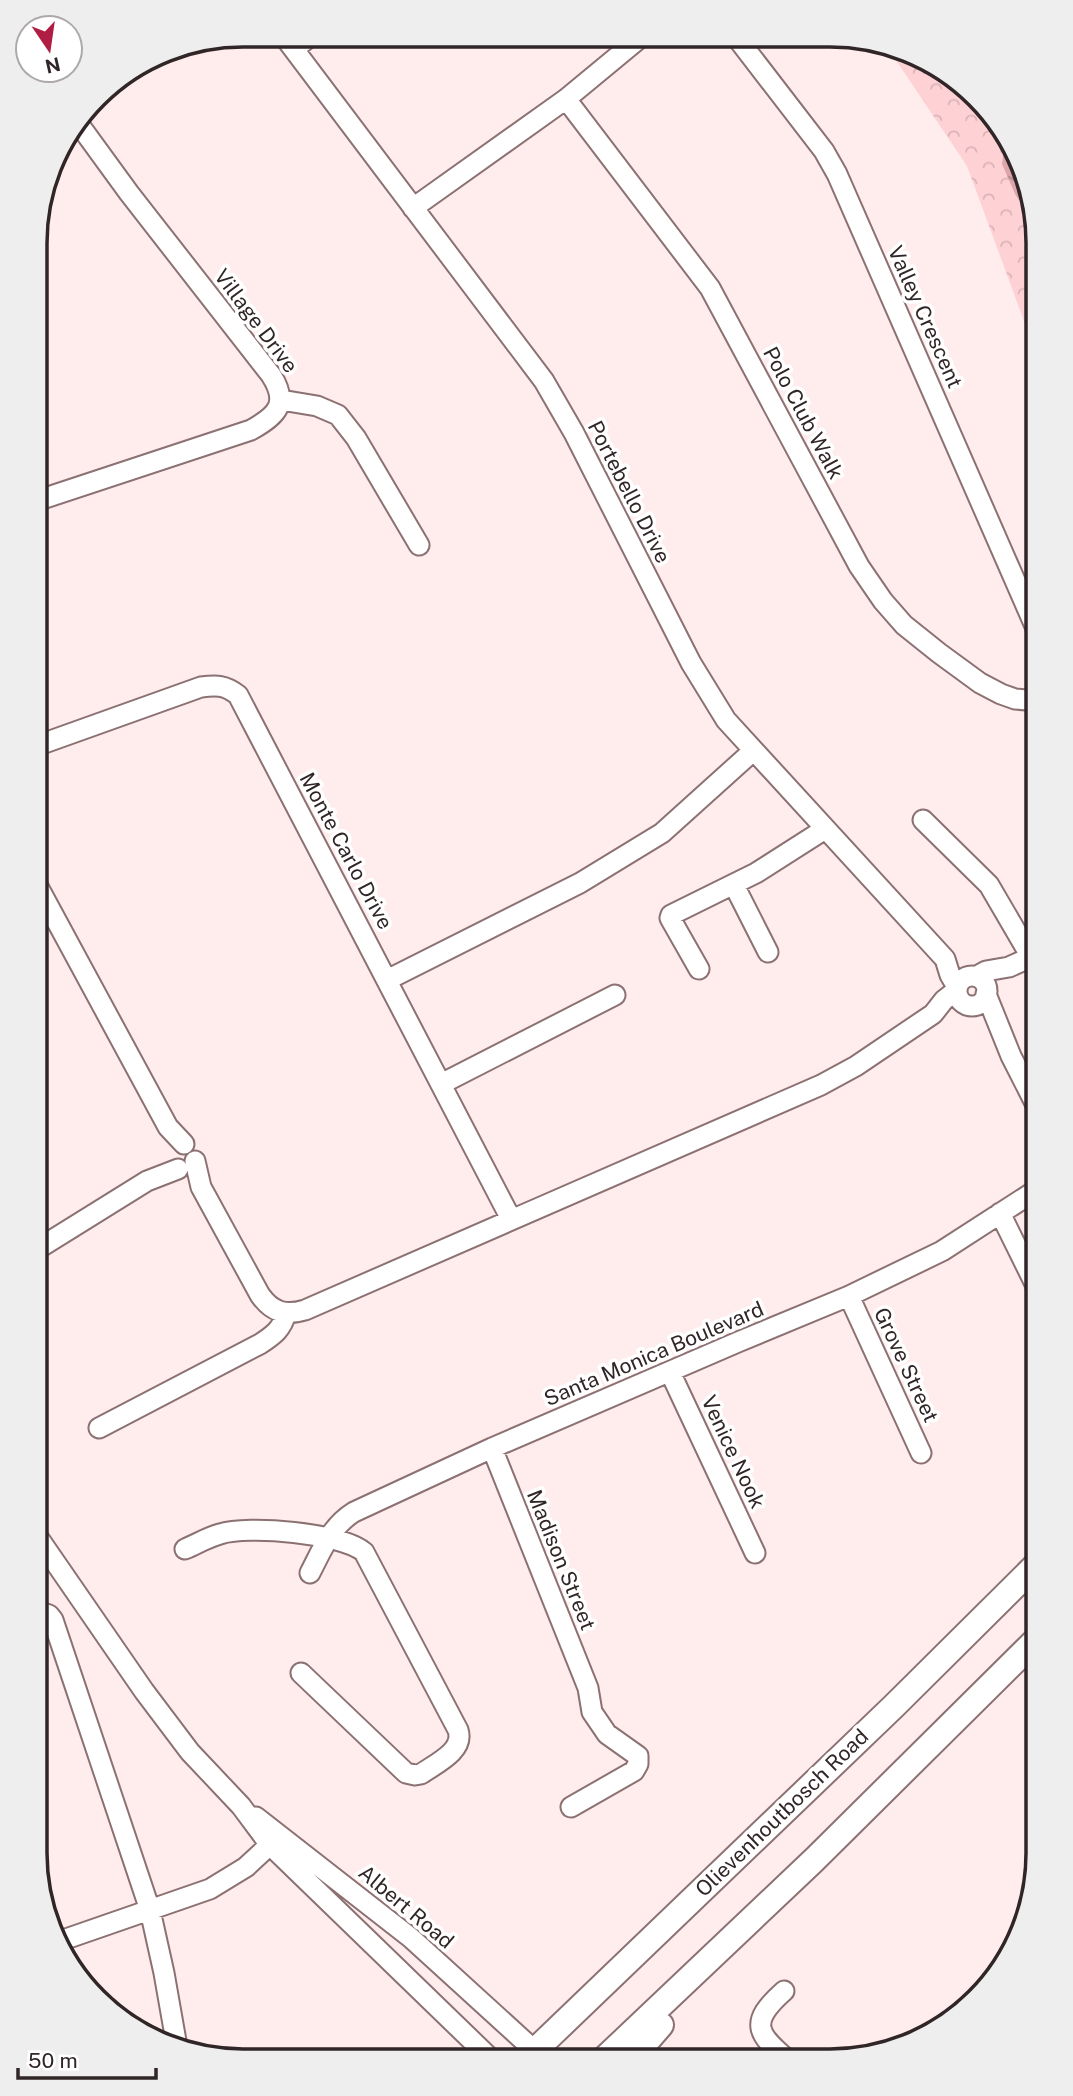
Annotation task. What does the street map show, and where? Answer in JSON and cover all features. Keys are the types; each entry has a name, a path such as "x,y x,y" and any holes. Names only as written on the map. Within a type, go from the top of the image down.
{"main road":[{"name":"Olievenhoutbosch Road","path":"543,2049 748,1844 894,1706 1025,1576"},
{"path":"615,2049 1025,1652"},
{"path":"640,2049 765,1906"}],"street":[{"name":"Portebello Drive","path":"292,47 544,381 691,663 726,720 945,959 950,975 971,991 1001,1034 1025,1088"},
{"path":"413,208 565,99 629,47"},
{"name":"Valley Crescent","path":"744,47 816,140 837,174 1026,605"},
{"name":"Polo Club Walk","path":"565,99 694,264 754,367 859,566 883,601 904,625 981,683 1015,699 1026,700"},
{"name":"Village Drive","path":"47,497 251,430 271,416 281,400 281,391 271,374 83,130"},
{"path":"281,400 317,406 338,415 356,438 419,545"},
{"name":"Monte Carlo Drive","path":"47,742 201,687 228,687 238,695 512,1219"},
{"path":"387,980 580,883 662,833 752,751"},
{"path":"923,820 989,885 1026,941"},
{"path":"699,969 670,918 671,915 734,885 825,829"},
{"path":"734,885 768,952"},
{"path":"47,903 168,1127 180,1159 201,1187 268,1307 286,1314 305,1310 821,1085 856,1066 933,1014 951,1011 971,991 1026,959"},
{"path":"441,1084 615,995"},
{"path":"47,1243 147,1181 155,1169 180,1159"},
{"name":"Santa Monica Boulevard","path":"310,1573 328,1538 342,1519 354,1512 492,1448 849,1296 942,1251 1025,1195"},
{"path":"1000,1213 1025,1264"},
{"name":"Grove Street","path":"849,1296 921,1453"},
{"path":"99,1428 260,1344 276,1334 283,1325 286,1314"},
{"name":"Venice Nook","path":"670,1372 755,1553"},
{"name":"Madison Street","path":"492,1448 588,1688 592,1712 607,1734 638,1756 634,1771 571,1807"},
{"path":"185,1549 222,1533 256,1529 328,1538 357,1546 364,1552 458,1730 458,1743 454,1751 421,1774 406,1773 301,1673"},
{"name":"Albert Road","path":"47,1550 144,1691 190,1752 481,2049"},
{"path":"47,1614 53,1620 150,1910 175,2036"},
{"path":"67,1939 221,1884 246,1867 275,1840"},
{"name":"Albert Road","path":"275,1840 411,1938 527,2049"},
{"path":"774,2049 761,2032 761,2024 765,2012 784,1992"}],"green space":[{"path":"895,59 917,67 959,96 993,134 1006,156 1024,217 1026,326 967,166"}],"water":[{"path":"1004,152 1021,202 1016,196 1002,164"}]}
